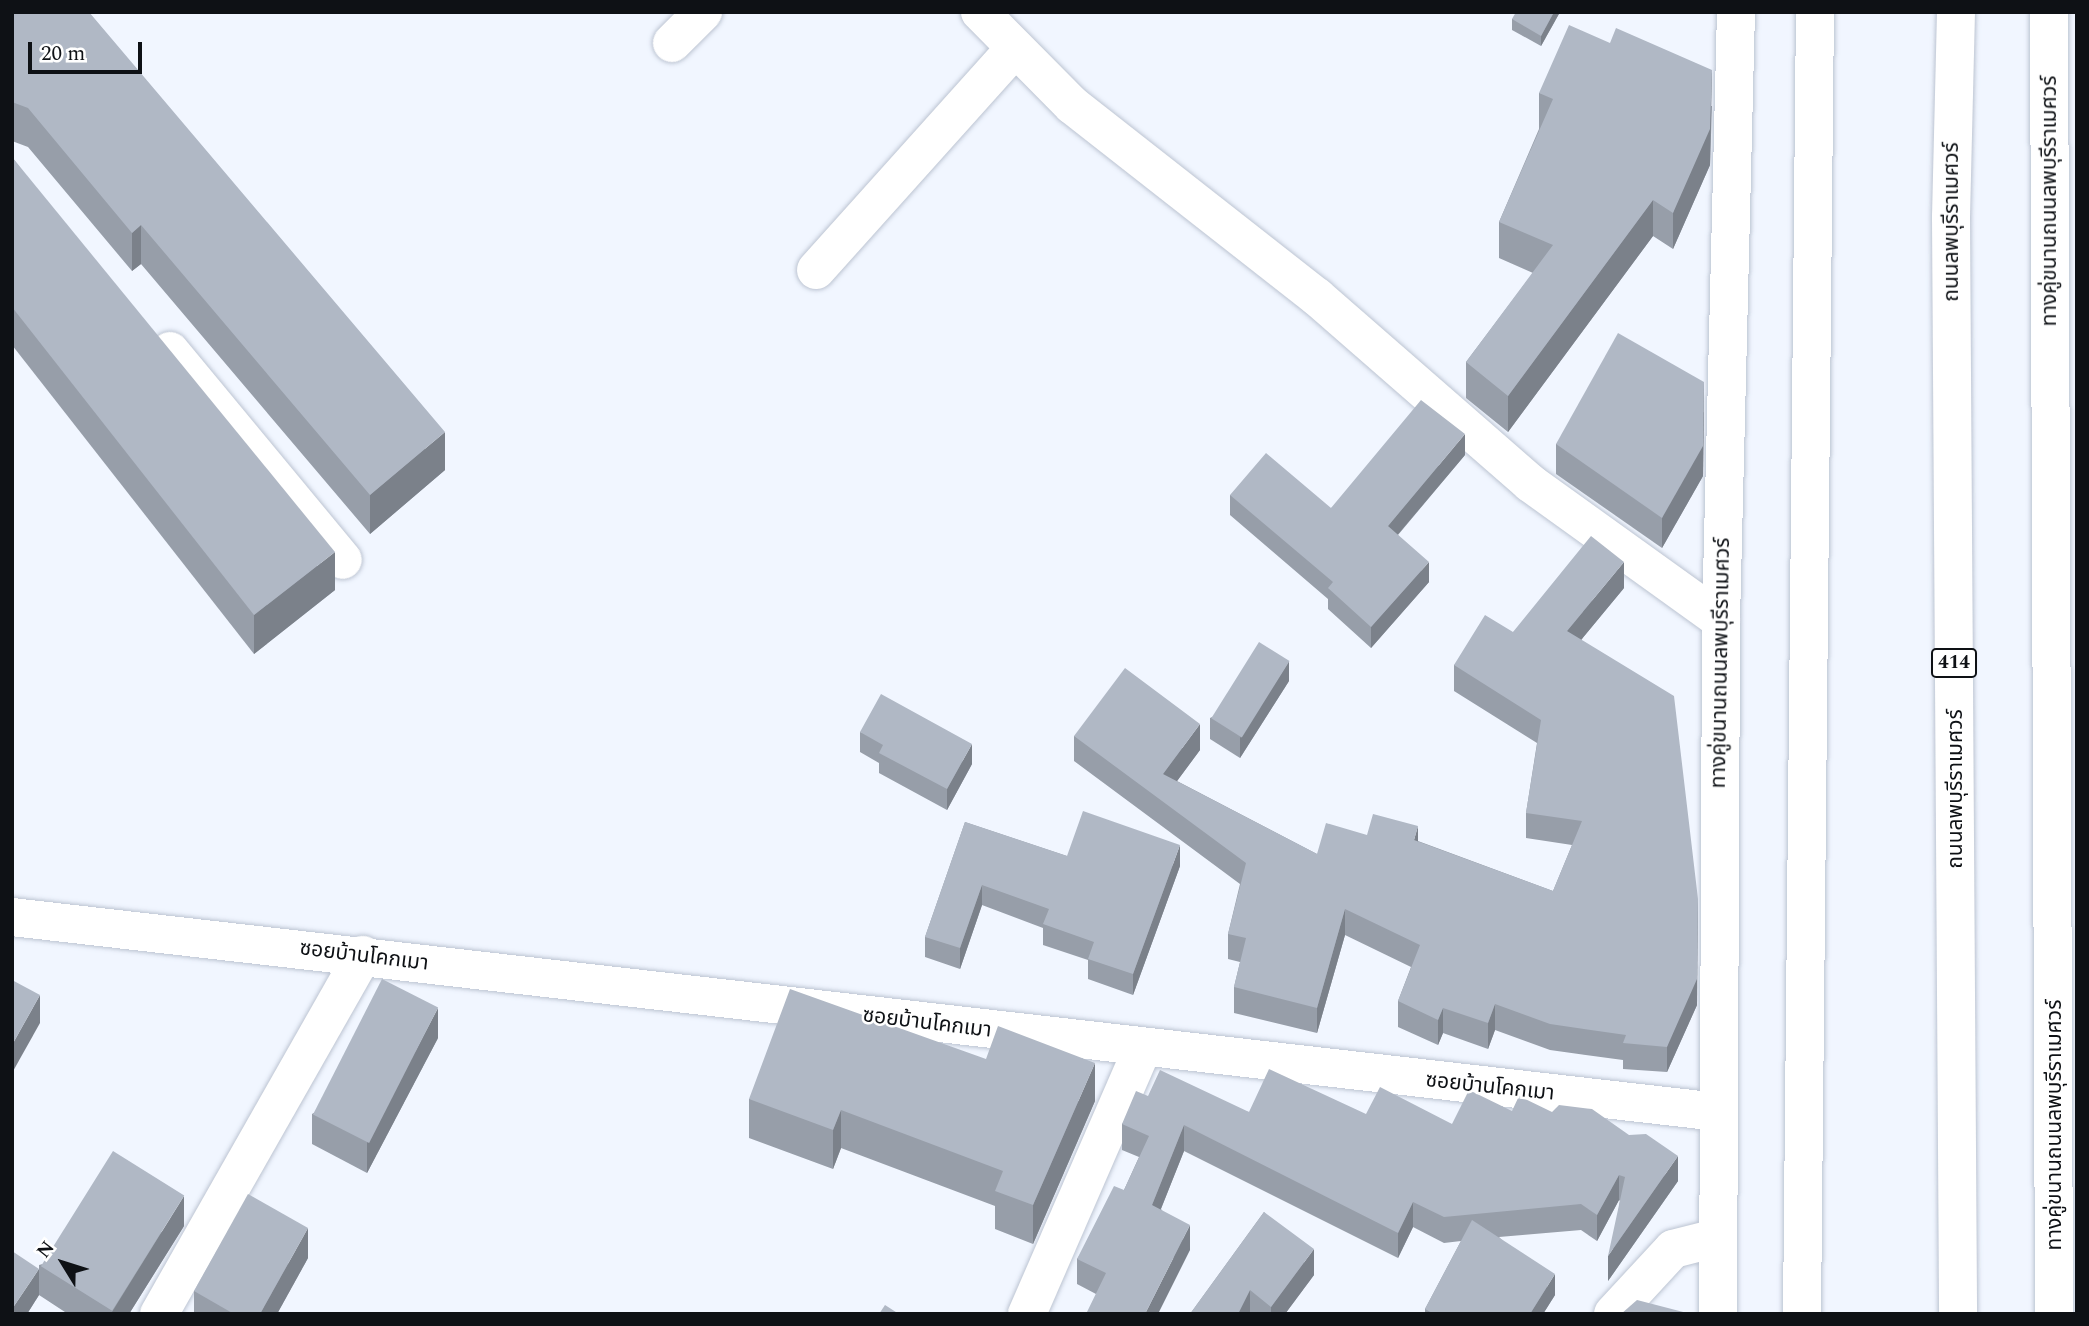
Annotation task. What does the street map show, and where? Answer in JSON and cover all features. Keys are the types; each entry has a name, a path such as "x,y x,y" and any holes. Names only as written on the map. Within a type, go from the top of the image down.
{"main road":[{"path":"672,43 703,12"},
{"path":"980,12 1072,104 1317,297 1530,483 1721,620"},
{"name":"ทางคู่ขนานถนนลพบุรีราเมศวร์","path":"1718,1314 1716,1238 1721,620 1736,12"},
{"path":"1802,1314 1815,12"},
{"name":"ถนนลพบุรีราเมศวร์","path":"1956,12 1951,232 1958,1314"},
{"name":"ทางคู่ขนานถนนลพบุรีราเมศวร์","path":"2049,12 2066,1147 2054,1314"},
{"path":"816,270 1014,48"},
{"path":"143,318 343,560"},
{"name":"ซอยบ้านโคกเมา","path":"12,916 363,955 1142,1049 1717,1112"},
{"path":"159,1314 363,955"},
{"path":"1027,1314 1142,1049"},
{"path":"1613,1314 1673,1249 1716,1238"}],"building":[{"path":"12,12 89,12 445,432 370,495 141,225 132,233 28,108 12,102"},
{"path":"1516,12 1554,12 1541,36 1512,19"},
{"path":"1569,25 1610,43 1616,28 1712,70 1710,129 1673,213 1653,200 1508,396 1466,362 1553,245 1499,222 1553,99 1539,93"},
{"path":"12,157 335,552 254,615 12,307"},
{"path":"1618,333 1704,382 1703,446 1662,518 1556,444"},
{"path":"1421,400 1465,434 1388,526 1429,562 1371,627 1328,588 1333,582 1230,495 1266,453 1331,508"},
{"path":"1591,536 1624,562 1567,631 1674,696 1698,899 1697,979 1667,1047 1623,1043 1626,1035 1550,1024 1495,1004 1488,1023 1443,1008 1438,1020 1398,1001 1420,945 1345,909 1317,1008 1234,987 1246,938 1228,934 1246,863 1074,736 1125,668 1200,724 1163,774 1317,854 1326,823 1367,835 1373,814 1418,826 1414,840 1553,891 1582,821 1526,813 1541,720 1454,665 1485,615 1513,632"},
{"path":"1259,642 1290,661 1242,737 1211,718"},
{"path":"881,694 972,744 947,789 879,753 883,745 860,732"},
{"path":"1083,811 1180,845 1133,974 1088,959 1094,942 1043,924 1049,909 982,885 960,948 925,937 965,822 1067,856"},
{"path":"382,979 438,1008 369,1143 313,1114"},
{"path":"12,980 40,995 12,1045"},
{"path":"790,989 986,1059 998,1026 1095,1063 1033,1205 995,1191 1003,1171 841,1110 833,1130 749,1099"},
{"path":"1269,1069 1366,1114 1380,1087 1452,1124 1469,1090 1512,1111 1519,1096 1552,1112 1559,1105 1592,1109 1629,1135 1646,1134 1678,1156 1608,1256 1625,1177 1619,1175 1597,1215 1581,1204 1444,1217 1413,1202 1398,1233 1184,1125 1152,1205 1190,1225 1145,1314 1086,1314 1106,1273 1077,1259 1114,1186 1124,1190 1149,1136 1122,1124 1136,1091 1148,1096 1160,1070 1249,1112"},
{"path":"113,1151 184,1196 112,1311 41,1266"},
{"path":"248,1194 308,1228 260,1314 234,1314 194,1291"},
{"path":"1264,1212 1314,1249 1271,1307 1250,1290 1238,1314 1190,1314"},
{"path":"1472,1220 1555,1274 1530,1314 1434,1314 1425,1309"},
{"path":"12,1251 39,1269 12,1309"},
{"path":"1637,1300 1691,1314 1621,1314"},
{"path":"885,1305 899,1314 879,1314"}]}
